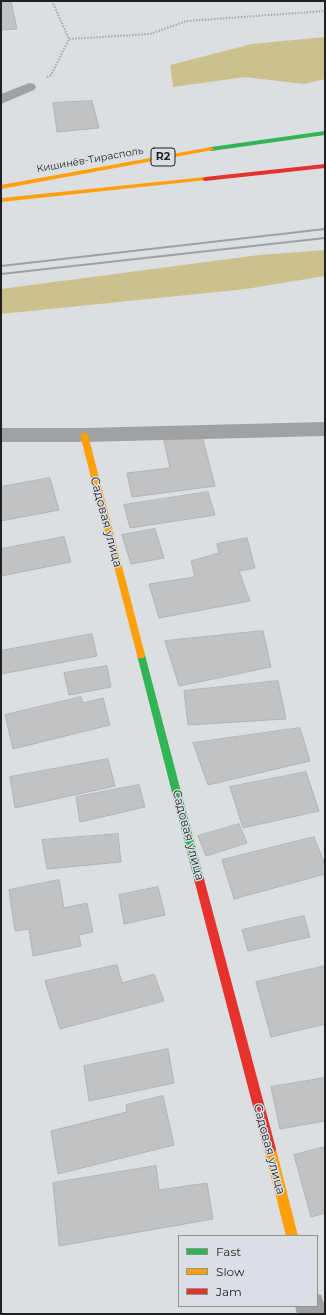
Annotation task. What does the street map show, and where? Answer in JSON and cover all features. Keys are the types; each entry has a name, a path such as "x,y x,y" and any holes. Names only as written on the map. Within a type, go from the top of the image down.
{"main road":[{"name":"Кишинёв-Тирасполь","path":"1,187 185,153 325,133"},
{"name":"R2","path":"1,200 325,166"},
{"name":"Садовая улица","path":"84,435 292,1235"}],"street":[{"path":"1,99 29,87"},
{"path":"1,435 84,435 325,429"}],"path":[{"path":"52,1 69,39"},
{"path":"69,39 150,34 187,21 325,11"},
{"path":"29,87 51,75 69,39"}],"shaded area":[{"path":"325,37 325,79 304,84 245,77 173,87 170,65 252,44"},
{"path":"325,250 325,276 246,289 1,314 1,289 259,255"}],"building":[{"path":"1,1 11,1 17,29 1,30"},
{"path":"92,101 99,128 57,132 53,103"},
{"path":"202,436 215,486 132,497 127,473 170,468 164,441"},
{"path":"50,478 59,510 1,521 1,487"},
{"path":"208,492 215,515 130,528 124,505"},
{"path":"155,529 164,558 131,564 122,535"},
{"path":"64,537 71,562 1,576 1,549"},
{"path":"247,538 255,568 239,571 250,601 159,618 149,584 195,577 191,561 219,553 217,544"},
{"path":"263,631 271,667 179,686 165,641"},
{"path":"92,634 97,656 1,674 1,651"},
{"path":"107,666 111,687 69,695 64,673"},
{"path":"278,681 286,719 188,725 184,691"},
{"path":"81,697 83,703 103,698 110,725 13,749 5,715"},
{"path":"300,728 310,761 208,785 193,743"},
{"path":"108,759 115,786 15,808 10,777"},
{"path":"306,772 319,811 243,828 230,787"},
{"path":"139,785 145,807 80,822 76,797"},
{"path":"239,824 247,843 206,856 198,836"},
{"path":"118,834 121,862 47,869 42,840"},
{"path":"314,837 325,865 325,874 234,899 222,860"},
{"path":"59,880 64,908 87,903 93,932 79,935 81,946 33,956 29,929 15,931 9,890"},
{"path":"158,887 165,915 124,924 119,895"},
{"path":"304,916 310,937 248,951 242,930"},
{"path":"117,965 122,983 154,974 164,1001 60,1029 45,981"},
{"path":"325,966 325,1024 271,1037 256,982"},
{"path":"168,1049 174,1083 89,1101 84,1066"},
{"path":"325,1078 325,1121 280,1129 271,1087"},
{"path":"163,1096 174,1145 58,1174 51,1131 127,1112 126,1105"},
{"path":"325,1147 325,1213 311,1217 294,1155"},
{"path":"156,1166 159,1190 207,1183 213,1219 59,1246 53,1183"}],"railway":[{"path":"1,266 325,229"},
{"path":"1,274 325,238"}],"traffic: fast":[{"path":"211,149 325,133"},
{"path":"141,655 199,879"}],"traffic: slow":[{"path":"1,187 211,149"},
{"path":"2,200 205,179"},
{"path":"84,435 141,655"},
{"path":"270,1149 292,1235"}],"traffic: jam":[{"path":"205,179 325,166"},
{"path":"199,879 270,1149"}]}
